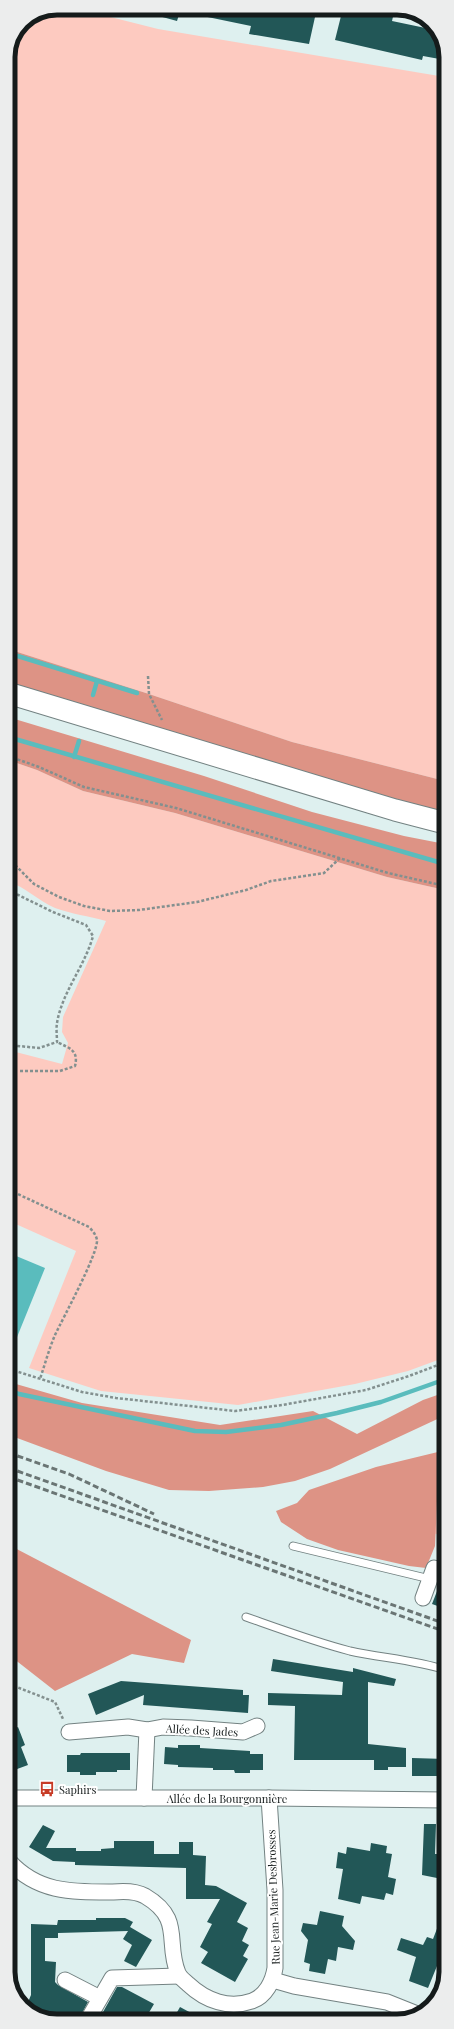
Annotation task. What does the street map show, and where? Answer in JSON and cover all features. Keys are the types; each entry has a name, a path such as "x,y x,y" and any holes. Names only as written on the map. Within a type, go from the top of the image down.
{"main road":[{"path":"15,695 172,744 394,810 439,821"}],"street":[{"path":"423,1598 434,1568 439,1570"},
{"name":"Allée des Jades","path":"69,1732 128,1727 147,1730 163,1727 243,1732 257,1726"},
{"path":"144,1798 147,1730"},
{"name":"Allée de la Bourgonnière","path":"15,1798 439,1800"},
{"name":"Rue Jean-Marie Desbrosses","path":"179,1976 207,1999 226,2004 241,2005 255,2000 266,1991 273,1980 275,1968 275,1890 269,1798"},
{"path":"15,1866 22,1873 48,1887 72,1892 128,1892 144,1895 154,1902 169,1920 172,1930 175,1966 179,1976 112,1978 91,2014"},
{"path":"65,1980 100,1998"},
{"path":"273,1980 294,1986 387,2002 411,2012"}],"lane":[{"path":"293,1546 430,1580"},
{"path":"246,1617 349,1651 420,1663 439,1668"}],"path":[{"path":"148,676 149,694 172,744"},
{"path":"15,758 39,767 84,787 176,808 388,873 439,884"},
{"path":"15,865 34,884 59,897 78,904 110,911 139,910 197,902 246,890 271,881 324,873 340,858"},
{"path":"15,893 53,912 86,924 93,936 89,951 61,1008 56,1024 57,1042"},
{"path":"15,1046 39,1048 57,1042 74,1050 77,1057 75,1066 60,1071 15,1071"},
{"path":"15,1193 89,1227 94,1232 97,1240 95,1250 85,1273 55,1336 40,1378"},
{"path":"15,1371 82,1392 116,1398 235,1411 282,1405 366,1390 439,1365"},
{"path":"15,1686 55,1702 69,1732"}],"shaded area":[{"path":"103,15 158,29 439,76 439,779 292,742 15,651 15,57 18,41 27,27 41,18 49,16"},
{"path":"15,651 292,742 439,779 439,810 346,786 15,684"},
{"path":"15,719 204,776 312,812 404,836 439,843 439,889 387,877 175,813 83,791 37,770 15,762"},
{"path":"15,762 37,770 83,791 175,813 387,877 439,889 439,1360 408,1371 355,1384 238,1405 101,1391 29,1368 76,1251 15,1224 15,1052 62,1064 68,1043 62,1032 63,1017 106,921 55,908 15,884"},
{"path":"15,1384 82,1403 220,1425 313,1411 357,1434 423,1400 439,1394 439,1418 330,1469 295,1481 263,1487 209,1491 169,1490 106,1471 15,1437"},
{"path":"439,1452 435,1546 426,1568 409,1566 338,1550 307,1539 281,1522 276,1511 297,1503 309,1490 376,1467"},
{"path":"439,1479 439,1535 411,1524"},
{"path":"15,1548 191,1640 184,1663 132,1654 55,1691 15,1660"}],"water":[{"path":"15,1256 45,1268 15,1342"}],"building":[{"path":"155,15 179,15 177,21"},
{"path":"198,15 315,15 309,44 249,34 251,26"},
{"path":"341,15 393,15 392,21 427,28 437,44 439,59 423,56 422,60 335,40"},
{"path":"439,1586 439,1606 432,1604"},
{"path":"273,1659 353,1672 353,1668 396,1679 394,1686 368,1682 368,1744 406,1748 406,1767 388,1767 388,1770 374,1770 374,1760 294,1760 295,1706 268,1705 268,1693 342,1695 343,1682 271,1671"},
{"path":"121,1681 243,1690 243,1695 249,1695 248,1713 143,1705 144,1695 96,1715 88,1694"},
{"path":"18,1727 25,1745 21,1747 28,1765 15,1770 15,1728"},
{"path":"178,1745 200,1745 200,1748 250,1751 250,1754 263,1754 263,1770 250,1770 250,1773 235,1773 234,1770 178,1767 178,1765 164,1764 165,1747 178,1748"},
{"path":"81,1753 130,1753 130,1770 117,1770 117,1772 96,1772 96,1775 80,1775 80,1772 67,1772 67,1755 80,1755"},
{"path":"412,1758 439,1759 439,1776 412,1776"},
{"path":"424,1824 436,1824 435,1854 438,1854 437,1878 422,1875"},
{"path":"43,1825 55,1831 46,1848 76,1848 76,1851 101,1851 101,1849 114,1848 114,1841 154,1841 154,1854 179,1854 179,1842 193,1842 193,1855 206,1856 205,1885 216,1886 247,1903 237,1922 248,1928 242,1941 249,1945 243,1956 248,1959 235,1982 201,1963 208,1952 200,1947 212,1924 207,1922 220,1899 186,1899 186,1868 75,1865 75,1862 53,1861 29,1847"},
{"path":"371,1843 387,1846 386,1853 392,1854 388,1877 396,1879 393,1895 386,1893 384,1900 362,1896 360,1904 338,1899 343,1869 336,1868 338,1852 346,1854 347,1847 370,1851"},
{"path":"320,1911 344,1916 342,1926 355,1941 353,1950 338,1947 336,1961 328,1959 325,1974 309,1971 310,1964 304,1962 308,1940 301,1931 303,1923 317,1925"},
{"path":"96,1918 125,1918 133,1922 130,1927 152,1940 136,1967 124,1961 132,1945 123,1939 128,1931 58,1933 58,1938 45,1938 45,1961 56,1962 55,1982 58,1985 88,2002 82,2014 46,2013 29,2003 28,2002 31,1995 31,1924 57,1925 58,1920 96,1920"},
{"path":"439,1924 439,1961 428,1988 409,1981 416,1957 397,1950 401,1938 423,1945 427,1937 433,1939"},
{"path":"117,1987 122,1987 154,2004 148,2014 102,2014"},
{"path":"180,2007 193,2014 176,2014"}],"waterway":[{"path":"15,655 137,693"},
{"path":"93,695 97,681"},
{"path":"15,739 439,862"},
{"path":"74,757 79,741"},
{"path":"15,1392 195,1431 226,1432 281,1425 337,1413 381,1402 439,1381"}],"railway":[{"path":"15,1455 69,1474 154,1514"},
{"path":"15,1470 439,1622"},
{"path":"15,1479 439,1630"}],"place":[{"name":"Saphirs","path":"47,1789"}]}
